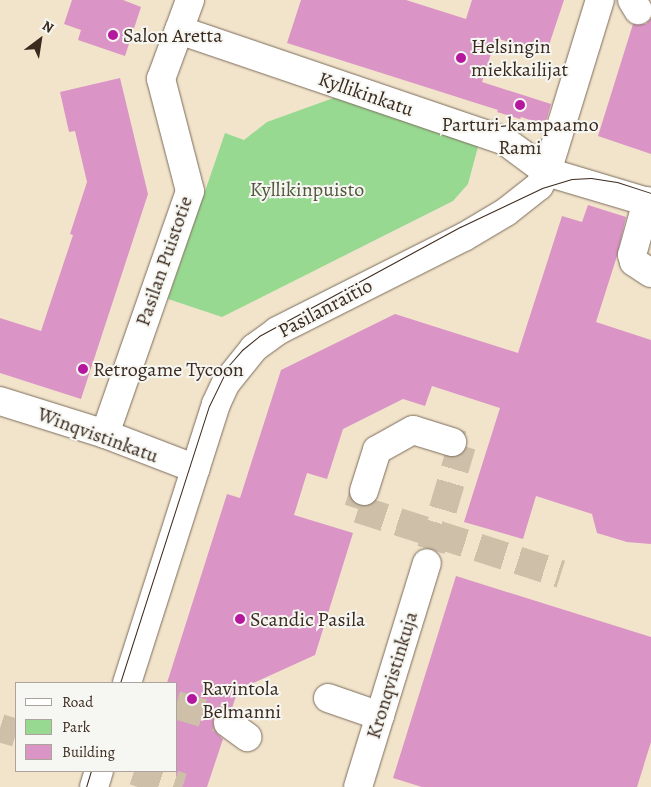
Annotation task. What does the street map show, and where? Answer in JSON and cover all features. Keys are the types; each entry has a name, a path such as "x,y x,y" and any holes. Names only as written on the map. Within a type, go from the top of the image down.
{"street":[{"name":"Pasilan Puistotie","path":"105,434 190,191 161,79 190,0"},
{"name":"Pasilanraitio","path":"128,682 216,404 226,383 254,348 278,331 464,237 506,212 539,186 546,172 600,0"},
{"name":"Kyllikinkatu","path":"179,30 505,141 546,172"},
{"path":"546,172 649,202 632,255 634,262 651,273"},
{"name":"Winqvistinkatu","path":"0,400 105,434 196,469"},
{"path":"364,491 378,450 413,430 452,442"},
{"name":"Kronqvistinkuja","path":"358,787 427,564"},
{"path":"328,698 380,716"},
{"path":"94,787 99,772"}],"green space":[{"name":"Kyllikinpuisto","path":"339,96 479,143 468,184 453,201 222,317 168,299 225,133 244,140 267,122"}],"building":[{"path":"72,0 123,0 141,7 125,56 78,40 81,30 64,24"},
{"path":"301,0 406,0 466,19 472,0 564,0 546,54 496,38 482,82 551,104 545,125 497,112 498,110 287,43"},
{"path":"651,18 651,154 598,136 633,24 646,24"},
{"path":"120,78 148,194 81,399 0,373 0,318 41,331 73,235 70,234 87,182 75,131 69,132 60,92"},
{"path":"588,205 626,217 617,256 596,322 651,340 651,544 627,542 597,533 592,514 536,496 523,539 464,522 500,408 432,386 425,406 403,399 343,429 327,479 307,473 294,515 353,533 315,655 238,690 232,708 221,709 216,713 213,721 214,730 223,739 207,787 176,787 176,772 178,772 178,682 167,682 227,494 240,498 281,370 395,314 518,353 562,216 582,222"},
{"path":"456,576 651,637 651,742 637,787 422,787 393,778"}],"tunnel":[{"path":"431,550 462,445 452,442"},
{"path":"364,491 358,509 561,574"},
{"path":"178,706 219,718 228,723"},
{"path":"0,728 15,733"},
{"path":"137,772 182,787"}],"tram line":[{"path":"120,682 209,406 229,365 242,350 259,336 460,227 542,188 572,179 591,178 617,182 651,193"},
{"path":"86,787 91,772"}],"place":[{"name":"Salon Aretta","path":"113,35"},
{"name":"Helsingin miekkailijat","path":"461,58"},
{"name":"Parturi-kampaamo Rami","path":"520,105"},
{"name":"Retrogame Tycoon","path":"83,369"},
{"name":"Scandic Pasila","path":"240,619"},
{"name":"Ravintola Belmanni","path":"192,699"}]}
